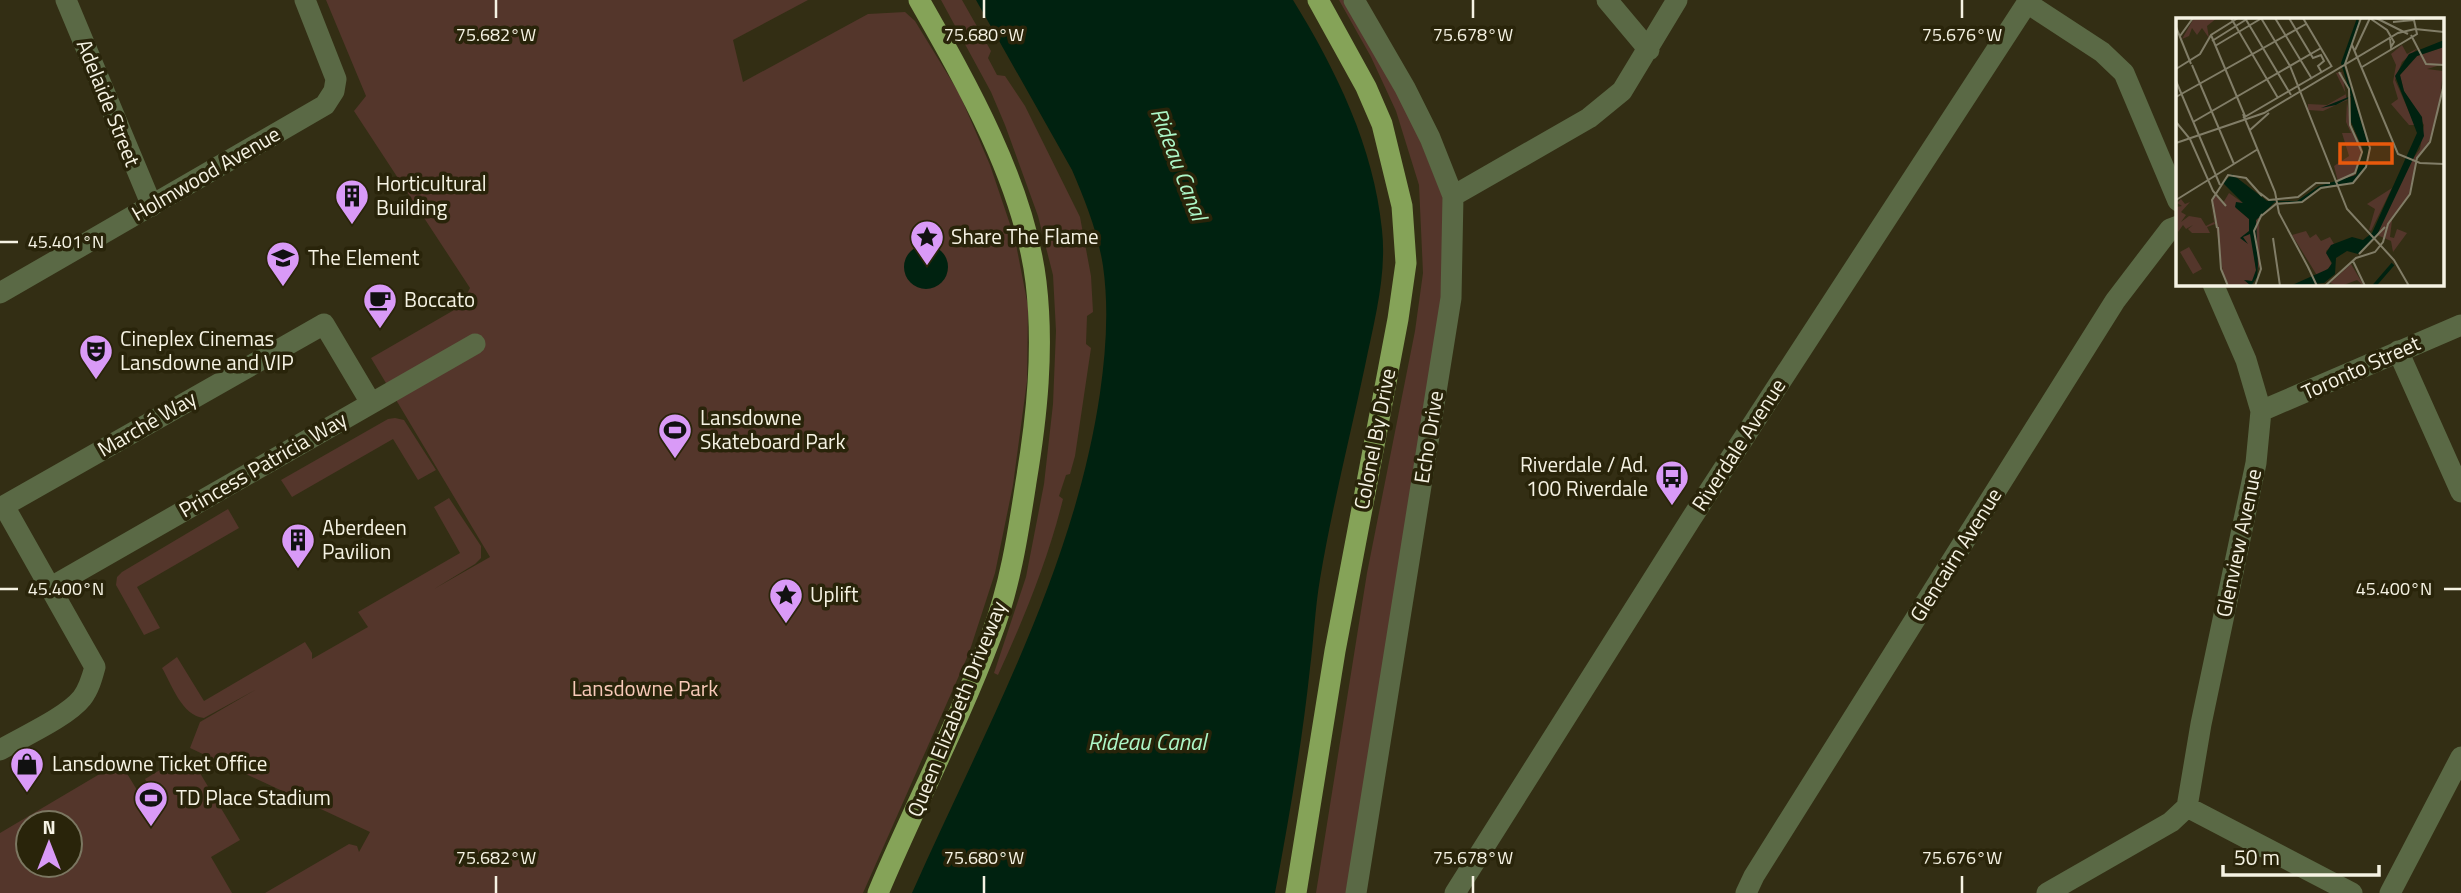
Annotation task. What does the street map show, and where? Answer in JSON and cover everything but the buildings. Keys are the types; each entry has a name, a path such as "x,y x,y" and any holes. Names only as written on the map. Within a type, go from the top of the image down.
{"main road":[{"name":"Queen Elizabeth Driveway","path":"878,893 960,714 995,624 1020,523 1035,430 1038,382 1040,333 1036,280 1022,221 980,113 919,0"},
{"name":"Colonel By Drive","path":"1296,893 1335,651 1398,319 1406,263 1402,206 1382,124 1366,87 1318,0"}],"street":[{"name":"Adelaide Street","path":"66,0 152,206"},
{"name":"Holmwood Avenue","path":"0,293 325,105 334,91 336,79 304,0"},
{"name":"Echo Drive","path":"1354,0 1405,88 1430,138 1453,196 1451,298 1356,893"},
{"path":"1607,0 1649,50"},
{"path":"1453,196 1589,118 1622,92 1677,0"},
{"path":"2028,1 2102,52 2123,74 2176,196"},
{"name":"Riverdale Avenue","path":"1455,893 1691,519 2028,1"},
{"name":"Glencairn Avenue","path":"1746,893 1754,876 2115,301 2170,229 2176,227"},
{"name":"Glenview Avenue","path":"2187,807 2204,711 2256,463 2261,411 2246,360 2213,285"},
{"name":"Marché Way","path":"2,507 324,324 370,403"},
{"name":"Toronto Street","path":"2261,411 2461,325"},
{"name":"Princess Patricia Way","path":"51,587 475,344"},
{"path":"2399,351 2461,492"},
{"path":"0,750 51,721 81,700 91,682 95,667 51,587 2,507"},
{"path":"2390,893 2461,757"},
{"path":"2047,893 2171,822 2187,807 2352,893"}],"green space":[{"name":"Lansdowne Park","path":"326,0 808,0 733,40 743,82 868,14 905,12 915,21 959,93 990,165 1015,239 1028,306 1027,381 1013,485 995,573 969,653 863,893 265,893 349,844 357,846 359,852 370,832 190,748 200,722 257,689 204,718 196,716 184,706 162,668 177,657 204,701 305,642 312,653 312,659 368,627 358,612 460,553 434,507 449,498 481,546 481,558 434,589 490,557 371,358 461,306 470,288 354,111 366,96"},
{"path":"941,0 962,0 991,51 988,58 997,75 1005,76 1025,106 1080,217 1091,276 1093,312 1087,316 1086,344 1091,348 1075,456 1059,496 1063,499 1043,566 998,675 994,673 1026,577 1044,484 1053,404 1056,331 1053,275 1038,216 1005,125 991,92"},
{"path":"1339,0 1343,0 1406,106 1443,197 1446,275 1419,465 1346,893 1316,893 1367,573 1415,331 1423,273 1419,185 1396,111 1371,57"},
{"path":"388,419 404,420 436,470 418,480 393,439 292,497 281,480"},
{"path":"228,509 239,528 137,587 160,628 144,635 116,585 117,577"},
{"name":"TD Place Stadium","path":"188,753 240,840 211,857 232,893 0,893 0,833 14,825 14,879 84,879 84,809 41,809 120,762 137,790 148,784 145,779"}],"water":[{"name":"Rideau Canal","path":"976,0 1293,0 1338,82 1362,139 1378,199 1383,264 1372,333 1320,579 1299,753 1275,893 912,893 996,711 1048,587 1070,523 1087,459 1100,393 1105,345 1106,298 1103,266 1086,205 1072,170"},
{"path":"926,245 941,252 948,267 941,282 926,289 911,282 904,267 911,252"}],"place":[{"name":"Horticultural Building","path":"352,226"},
{"name":"Share The Flame","path":"927,267"},
{"name":"The Element","path":"283,288"},
{"name":"Boccato","path":"380,330"},
{"name":"Cineplex Cinemas Lansdowne and VIP","path":"96,381"},
{"name":"Lansdowne Skateboard Park","path":"675,460"},
{"name":"Riverdale / Ad. 100 Riverdale","path":"1672,507"},
{"name":"Aberdeen Pavilion","path":"298,570"},
{"name":"Uplift","path":"786,625"},
{"name":"Lansdowne Ticket Office","path":"27,794"},
{"name":"TD Place Stadium","path":"151,828"}]}
